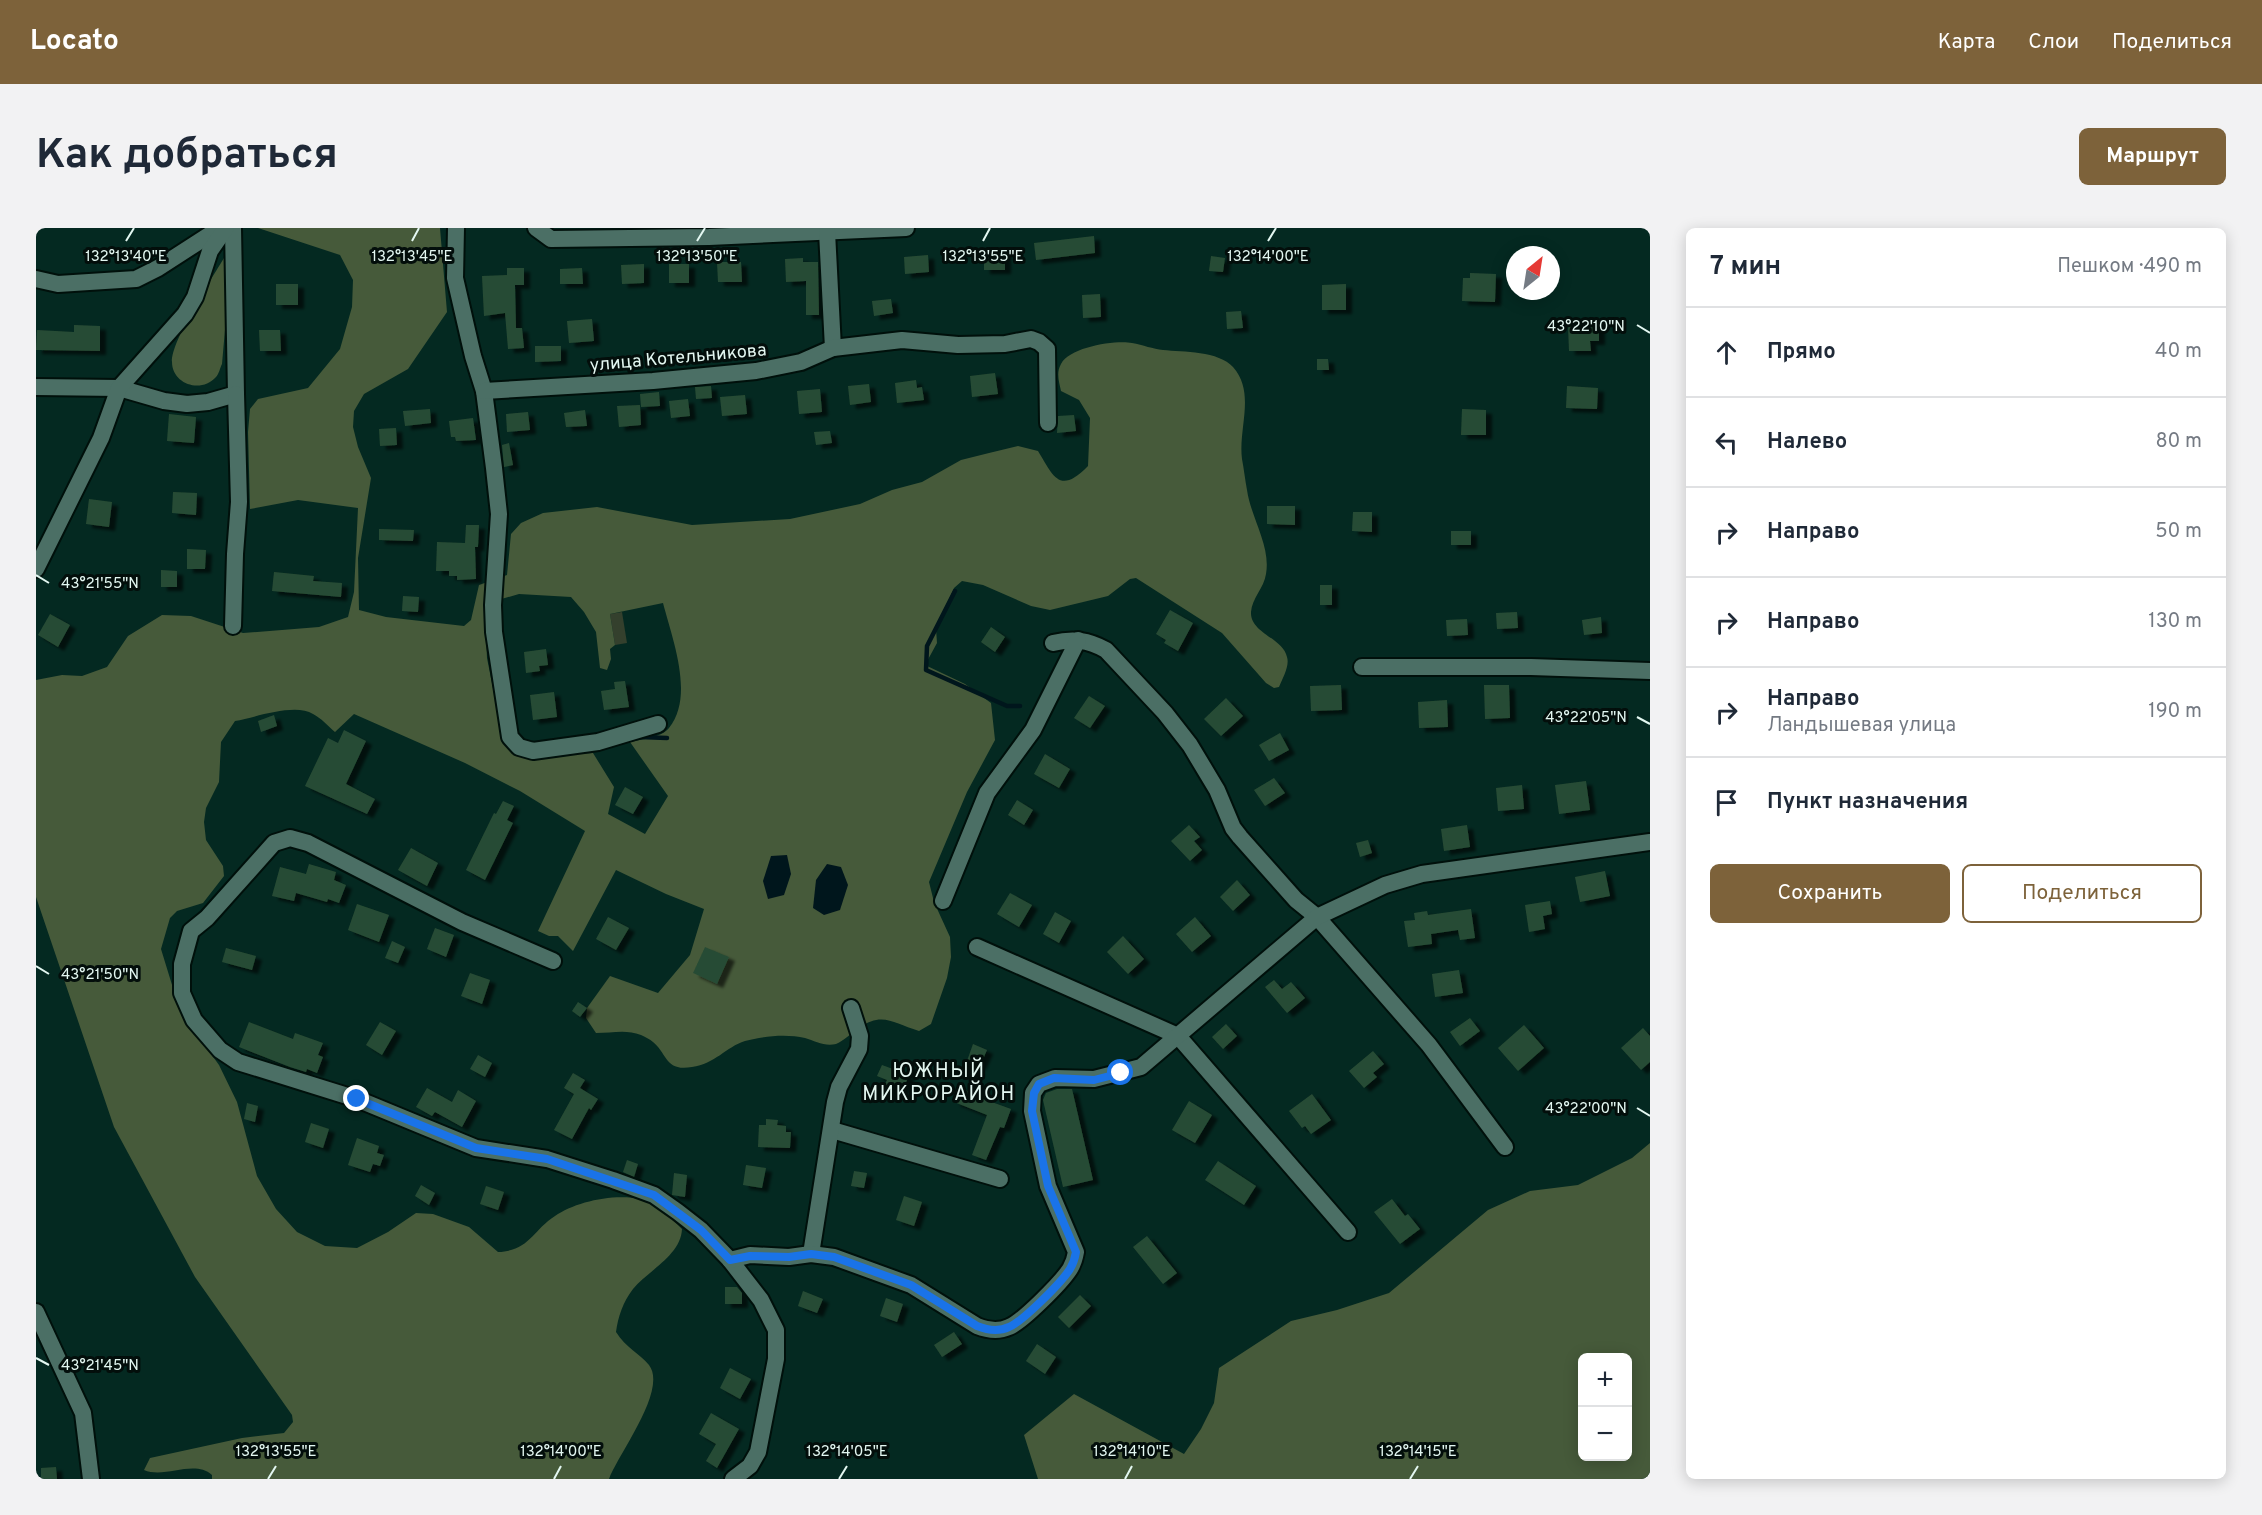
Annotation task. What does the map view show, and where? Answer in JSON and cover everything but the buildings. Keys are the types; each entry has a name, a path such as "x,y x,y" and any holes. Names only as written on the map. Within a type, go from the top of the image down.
{"street":[{"path":"36,279 58,284 136,279 159,268 220,228"},
{"path":"36,569 101,438 119,388 185,315 195,297 210,250 226,228"},
{"path":"233,228 239,492 234,554 233,626"},
{"path":"456,228 455,278 473,356 484,391 499,514 492,605 510,737 519,747 533,751 597,742 658,724"},
{"path":"536,228 551,238 709,237 906,228"},
{"path":"826,232 833,348"},
{"name":"улица Котельникова","path":"484,391 653,381 756,371 801,362 833,348 902,340 958,345 1005,344 1031,339 1039,342 1047,350 1048,423"},
{"path":"36,387 119,388 164,401 187,404 208,402 237,394"},
{"path":"1053,643 1078,640 1094,643 1106,650 1165,713 1190,745 1217,790 1233,828 1240,837 1296,900 1317,917 1429,1045 1505,1147"},
{"path":"943,901 987,793 1033,730 1078,640"},
{"path":"1362,667 1531,667 1650,671"},
{"path":"553,961 462,922 308,843 290,838 274,843 207,918 192,931 182,964 182,993 194,1020 220,1050 238,1062 357,1099 476,1148 547,1159 654,1195 701,1230 730,1260 761,1300 776,1330 776,1359 758,1452 750,1466 733,1479"},
{"path":"730,1260 750,1256 789,1257 811,1254 834,1257 911,1285 986,1330 1007,1328 1016,1323 1070,1269 1076,1252 1048,1186 1032,1111 1034,1093 1039,1084 1054,1078 1094,1080 1140,1067 1317,917 1385,885 1422,874 1650,842"},
{"path":"976,947 1178,1036 1348,1232"},
{"path":"811,1254 839,1087 859,1049 860,1036 851,1008"},
{"path":"832,1130 1000,1179"},
{"path":"36,1312 83,1413 91,1479"}],"green space":[{"path":"258,228 440,228 447,312 408,369 364,394 354,411 353,427 358,447 371,478 358,558 359,610 386,617 464,626 471,620 479,585 507,575 511,534 521,523 543,513 597,507 692,525 790,519 860,504 892,490 922,482 961,460 1018,446 1038,451 1058,479 1070,480 1088,466 1090,418 1079,400 1061,391 1059,371 1066,358 1094,346 1124,342 1210,355 1233,367 1244,388 1242,459 1249,500 1263,542 1267,563 1265,579 1253,602 1251,612 1256,625 1280,645 1287,657 1287,668 1279,687 1274,688 1266,683 1222,633 1136,578 1130,579 1108,596 1050,610 1031,606 983,585 962,581 954,588 936,629 937,643 925,665 965,684 991,703 995,740 967,792 929,882 934,902 950,937 951,957 947,978 931,1024 919,1031 889,1020 875,1020 832,1045 791,1036 759,1038 738,1044 707,1063 692,1067 676,1067 671,1064 658,1046 641,1035 624,1032 596,1033 586,1018 587,1008 610,976 658,993 690,955 704,909 616,870 573,951 558,936 549,936 538,931 585,831 520,791 465,763 354,714 335,732 319,718 305,711 286,710 265,714 235,721 221,742 219,782 206,808 204,822 206,840 223,866 224,876 203,903 177,911 170,918 161,949 180,1011 219,1065 237,1102 257,1176 276,1209 297,1232 325,1246 357,1248 388,1232 416,1213 433,1214 469,1227 498,1252 508,1251 524,1244 547,1222 565,1210 591,1201 620,1197 647,1201 658,1206 682,1229 676,1247 633,1289 620,1315 616,1332 649,1365 653,1376 652,1390 640,1422 609,1479 212,1479 212,1475 197,1469 161,1472 144,1470 150,1458 242,1438 284,1433 293,1422 292,1415 195,1277 114,1127 36,897 36,680 62,675 82,676 107,667 128,636 162,615 191,616 243,633 319,627 348,617 354,592 358,508 298,500 250,509 248,432 250,409 258,399 308,388 340,349 352,307 353,280 340,255","holes":["519,594 571,597 584,612 596,632 600,668 607,670 611,659 610,649 615,645 610,614 663,603 676,649 681,684 680,700 677,715 666,731 651,738 630,742 668,796 645,834 608,814 614,787 593,753 525,757 500,724 487,658 485,612 491,602"]},
{"path":"224,258 231,261 222,364 217,376 210,382 195,386 182,381 173,370 173,352 193,310"},
{"path":"622,612 627,643 615,645 610,614"},
{"path":"1650,1143 1650,1479 1038,1479 1024,1435 1074,1394 1184,1454 1201,1429 1214,1403 1219,1368 1291,1321 1337,1310 1389,1293 1488,1210 1530,1191 1578,1185 1632,1158"}],"water":[{"path":"787,855 791,874 784,895 768,899 763,881 771,856"},
{"path":"827,864 841,867 848,885 840,910 824,915 813,908 816,880"}],"waterway":[{"path":"955,591 927,646 926,670 1007,706 1020,706"},
{"path":"640,737 667,738"}],"district":[{"name":"ЮЖНЫЙ МИКРОРАЙОН","path":"939,1082"}],"route":[{"path":"357,1099 476,1148 547,1159 654,1195 701,1230 730,1260 750,1256 789,1257 811,1254 834,1257 911,1285 977,1326 986,1330 998,1330 1016,1323 1038,1302 1070,1269 1076,1252 1048,1186 1032,1111 1034,1093 1039,1084 1054,1078 1094,1080 1121,1073"}]}
